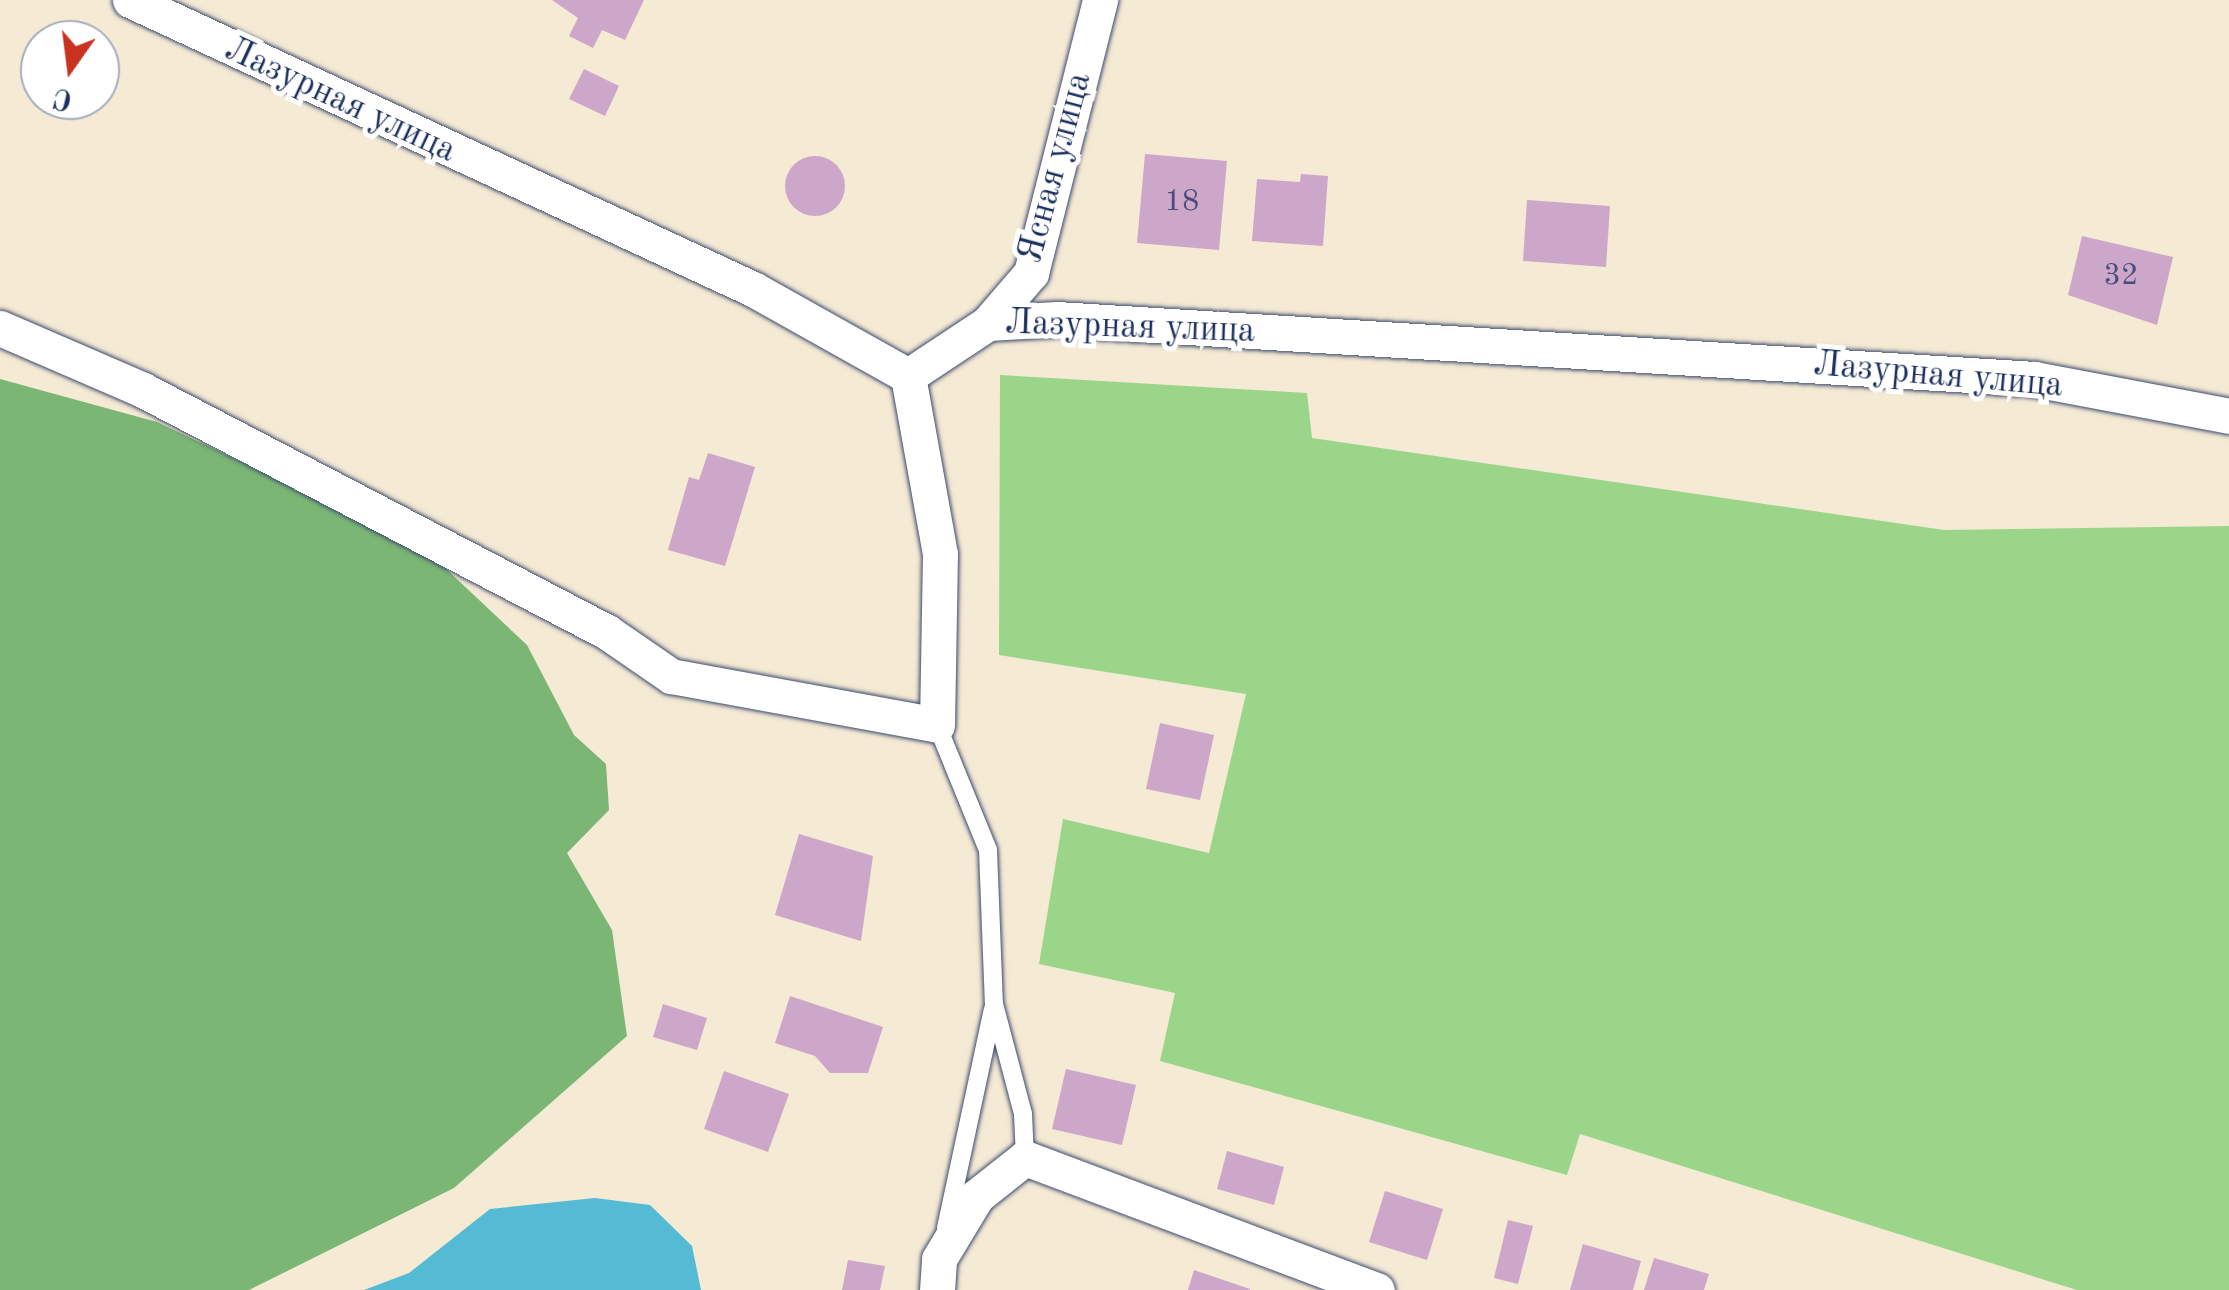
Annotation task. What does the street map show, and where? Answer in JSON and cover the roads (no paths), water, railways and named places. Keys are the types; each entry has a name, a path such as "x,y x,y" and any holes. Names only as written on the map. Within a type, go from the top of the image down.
{"street":[{"name":"Лазурная улица","path":"130,0 753,289 908,376 988,323 1058,319 2034,379 2229,416"},
{"name":"Ясная улица","path":"988,323 1031,274 1100,0"},
{"path":"0,328 143,390 607,632 671,676 937,725 940,554 908,376"},
{"path":"938,1275 977,1196 1025,1158 1377,1290"}],"lane":[{"path":"937,725 988,850 994,1004 1024,1114 1025,1158"},
{"path":"938,1275 994,1004"}],"water":[{"path":"595,1198 650,1205 692,1246 701,1290 364,1290 409,1273 490,1209"}]}
